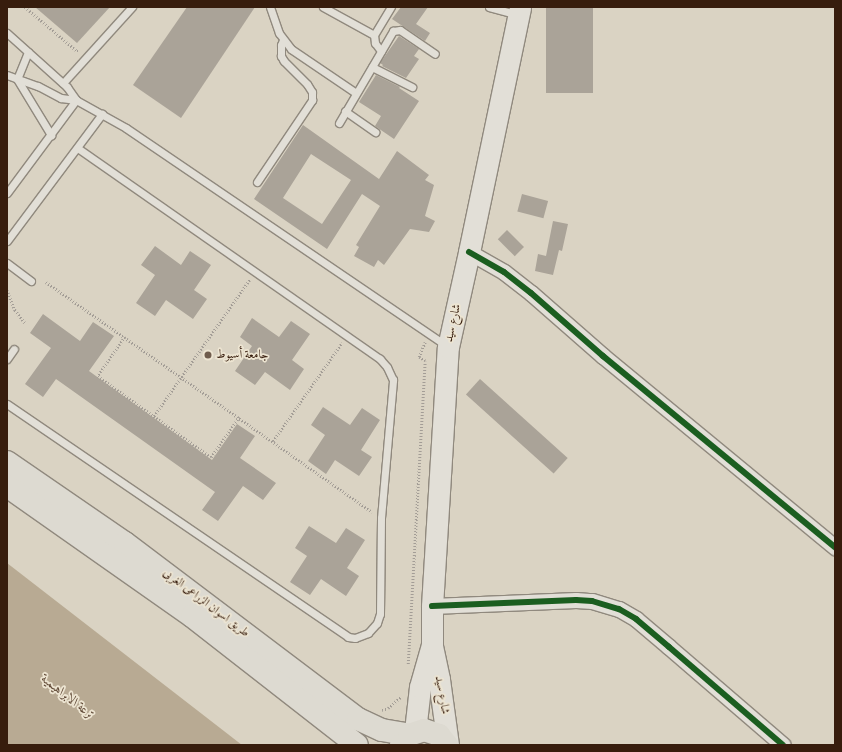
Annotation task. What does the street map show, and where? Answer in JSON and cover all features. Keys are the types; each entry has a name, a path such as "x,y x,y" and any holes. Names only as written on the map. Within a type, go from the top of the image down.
{"main road":[{"name":"شارع سيد","path":"448,745 443,700 432,645 432,606 448,347 519,9"},
{"name":"طريق اسوان الزراعى الغربى","path":"7,462 125,542 358,718 382,730 408,737 432,731 440,735 448,745"},
{"name":"طريق اسوان الزراعى الغربى","path":"7,486 192,616 357,745"},
{"name":"شارع سيد","path":"408,737 432,645"}],"street":[{"path":"469,252 504,272 531,293 603,356 835,547"},
{"path":"432,606 576,600 592,601 619,609 636,619 669,646 783,745"}],"lane":[{"path":"63,83 132,7"},
{"path":"270,7 275,24 283,40 291,49 356,93"},
{"path":"323,7 374,34"},
{"path":"381,51 375,43 374,34 391,7"},
{"path":"489,7 519,9"},
{"path":"339,123 393,31 398,29 435,54"},
{"path":"7,34 63,83 76,100"},
{"path":"257,182 312,100 312,92 307,84 284,61 281,56 280,51 283,40"},
{"path":"17,79 28,52"},
{"path":"372,67 412,87"},
{"path":"7,75 46,90 61,98 76,100 146,141 448,347"},
{"path":"17,79 51,134"},
{"path":"7,193 76,100"},
{"path":"345,111 374,132"},
{"path":"7,241 102,114"},
{"path":"7,404 348,637 355,638 368,633 373,629 379,618 381,518 393,380 384,363 76,148"},
{"path":"7,263 31,282"},
{"path":"7,359 14,349"}],"path":[{"path":"25,7 76,51 82,49"},
{"path":"154,416 254,272"},
{"path":"46,282 381,518"},
{"path":"7,290 15,310 25,323"},
{"path":"7,300 9,296"},
{"path":"407,671 425,361 419,357 429,334"},
{"path":"273,441 347,336"},
{"path":"125,337 98,376 211,457 239,417"},
{"path":"378,711 388,708 396,702 405,690"}],"water":[{"name":"ترعة الابراهيمية","path":"7,563 242,745 7,745"}],"building":[{"path":"35,7 110,7 77,43"},
{"path":"187,7 255,7 181,118 133,85"},
{"path":"401,7 428,7 416,24 430,33 425,41 392,19"},
{"path":"546,7 593,7 593,93 546,93"},
{"path":"399,36 419,49 414,56 419,59 406,78 382,66 383,65 380,63"},
{"path":"376,75 400,87 399,88 419,101 394,139 375,126 381,116 359,102"},
{"path":"303,125 379,179 397,151 429,175 425,180 434,185 425,216 435,221 429,232 410,229 384,265 378,260 374,267 354,256 359,247 356,245 380,206 362,194 327,249 254,199","holes":["311,154 351,180 322,224 283,198"]},
{"path":"522,194 548,201 543,218 517,211"},
{"path":"553,221 568,224 562,251 559,250 553,275 535,271 538,254 546,256"},
{"path":"507,230 524,247 515,256 498,239"},
{"path":"155,246 181,265 190,251 211,265 194,290 207,299 193,319 166,300 155,316 136,303 155,275 141,265"},
{"path":"43,314 80,341 93,322 114,336 89,371 212,460 237,424 255,436 240,458 276,483 263,500 243,486 218,521 202,510 215,492 56,379 43,397 25,384 51,348 30,333"},
{"path":"252,318 279,337 291,321 310,334 292,360 304,369 290,390 265,372 255,385 235,371 252,346 240,337"},
{"path":"480,379 568,458 554,474 466,395"},
{"path":"323,407 350,425 362,408 380,420 361,450 372,457 359,476 335,460 326,474 308,461 325,435 311,425"},
{"path":"309,526 336,543 346,528 365,540 347,568 359,576 346,596 321,579 310,595 290,582 307,556 295,548"}],"cycle path":[{"path":"469,252 504,272 531,293 603,356 835,547"},
{"path":"432,606 576,600 592,601 619,609 636,619 783,745"}],"place":[{"name":"جامعة أسيوط","path":"208,355"}]}
